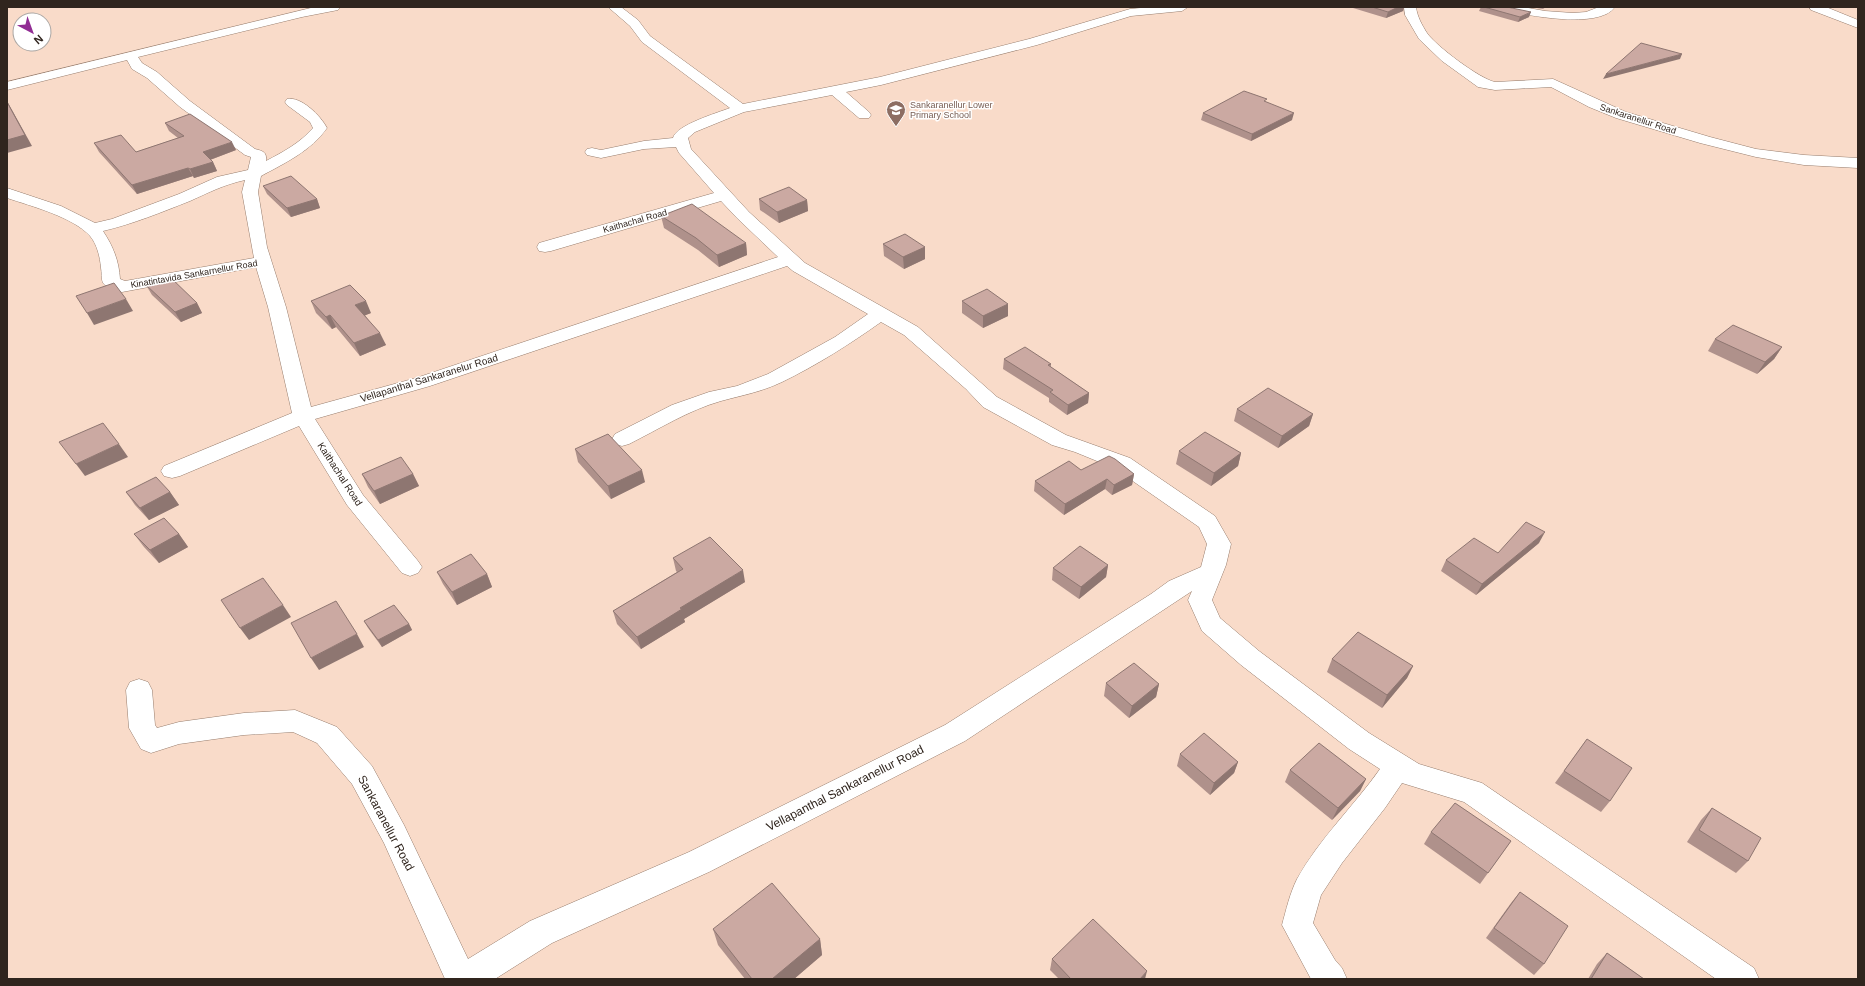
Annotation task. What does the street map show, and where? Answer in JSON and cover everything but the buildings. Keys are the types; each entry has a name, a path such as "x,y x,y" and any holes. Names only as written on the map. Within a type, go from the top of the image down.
{"street":[{"path":"7,86 302,13 334,7"},
{"path":"614,7 634,23 646,40 740,109"},
{"path":"1115,7 1130,13"},
{"path":"1182,7 1130,13 1025,44 880,81 740,109 690,129 680,137 684,150 724,195 743,215 799,267 911,331 973,385 990,402 1059,440 1122,463 1208,522 1219,544 1211,573 1200,600 1211,624 1250,658 1346,732 1411,774 1472,792 1742,979"},
{"name":"Sankaranellur Road","path":"1410,7 1411,16 1423,36 1447,58 1482,84 1495,86 1553,83 1594,104 1621,115 1705,140 1756,153 1790,158 1858,163"},
{"path":"1507,7 1541,15 1576,15 1599,13 1609,7"},
{"path":"1815,7 1858,24"},
{"path":"130,55 137,66 152,75 185,104 250,152 259,155 258,166 254,174 250,192 259,246 277,307 303,416"},
{"path":"835,90 864,115"},
{"path":"92,229 117,223 184,198 222,180 254,174 297,150 311,139 320,128 316,120 292,102"},
{"path":"592,152 601,154 644,145 682,142"},
{"name":"Kinatintavida Sankarnellur Road","path":"7,193 78,220 96,232 108,254 111,282 122,286 263,261"},
{"name":"Kaithachal Road","path":"545,247 724,195"},
{"name":"Vellapanthal Sankaranelur Road","path":"172,471 303,416 423,382 790,259"},
{"path":"622,439 679,410 716,396 742,391 775,378 842,341 880,314"},
{"name":"Kaithachal Road","path":"303,416 355,500 410,567"},
{"name":"Vellapanthal Sankaranellur Road","path":"466,979 541,932 699,862 955,733 1160,601 1177,587 1211,573"},
{"name":"Sankaranellur Road","path":"139,690 142,728 150,741 179,733 244,724 295,721 327,735 362,776 394,834 461,979"},
{"path":"1331,979 1324,971 1297,925 1308,890 1332,853 1376,799 1398,765"}],"place":[{"name":"Sankaranellur Lower Primary School","path":"896,127"}]}
